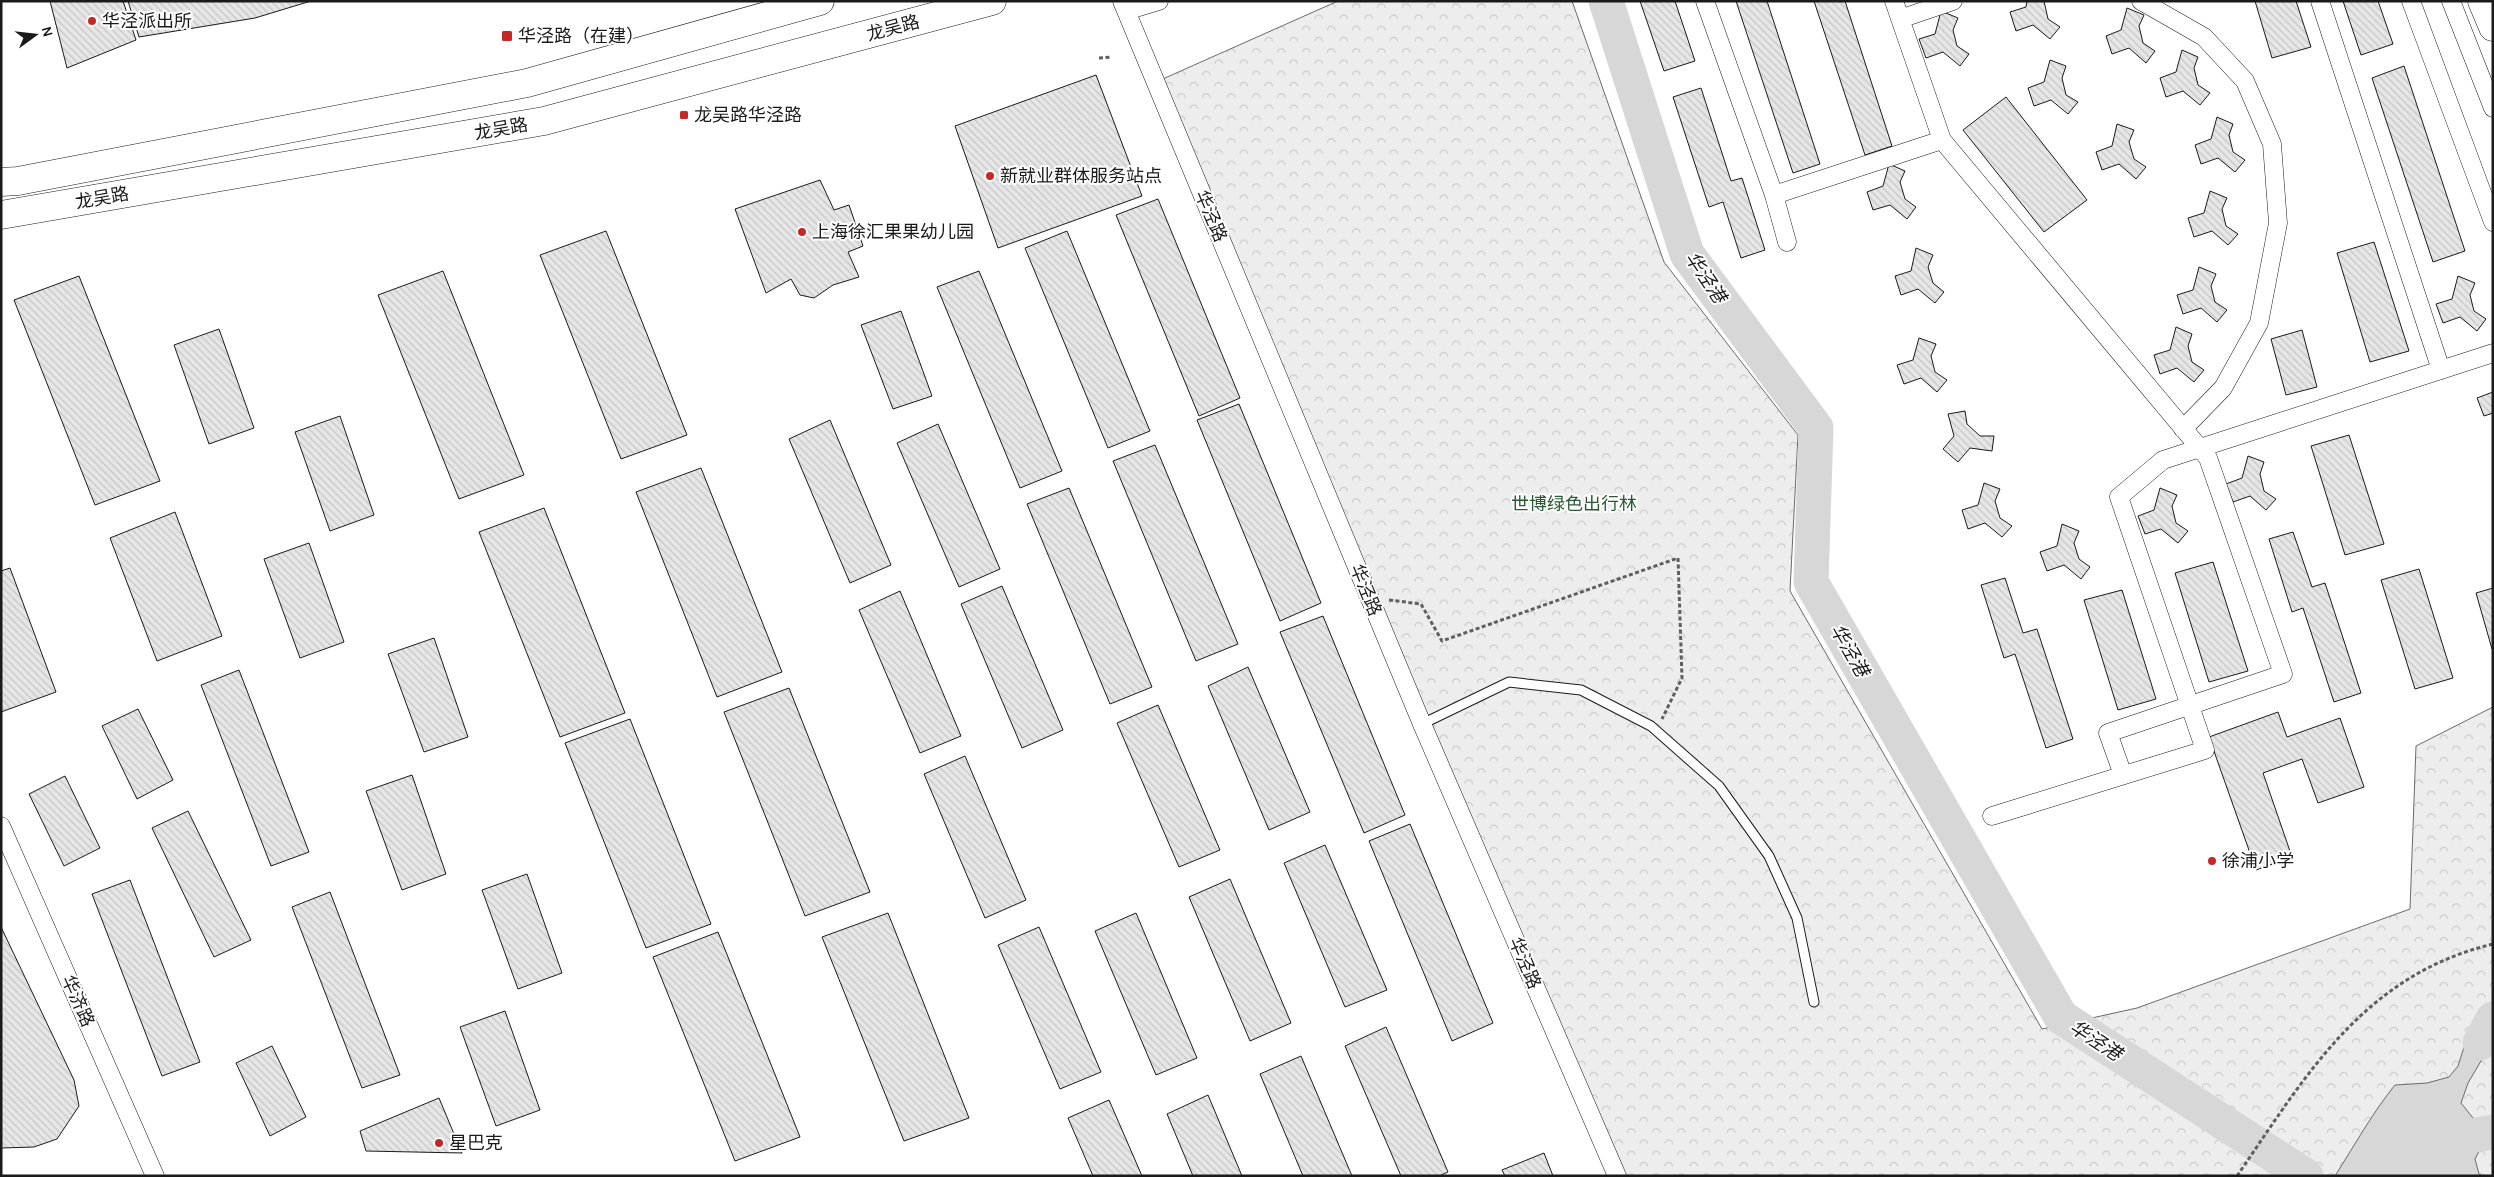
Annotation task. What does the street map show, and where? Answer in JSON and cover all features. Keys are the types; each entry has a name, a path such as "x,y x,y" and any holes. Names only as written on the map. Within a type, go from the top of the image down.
{"main road":[{"name":"龙吴路","path":"1,182 18,181 527,83 820,1"},
{"name":"龙吴路","path":"1,215 544,122 992,1"},
{"path":"2482,1 2493,27"}],"street":[{"path":"1124,6 1159,1"},
{"path":"1705,1 1774,195 1787,242"},
{"path":"1894,1 1942,140 2208,458 2283,674 2108,733 2123,775"},
{"path":"1900,19 1953,1"},
{"path":"2142,1 2204,37 2246,81 2272,144 2278,223 2260,323 2222,388 2183,429"},
{"path":"2320,1 2441,370"},
{"path":"2411,1 2493,222"},
{"path":"2450,1 2493,108"},
{"name":"华泾路","path":"1124,6 1422,724 1617,1176"},
{"path":"1774,195 1942,140"},
{"path":"1992,816 2205,750 2119,497 2163,460 2493,353"},
{"name":"华济路","path":"1,826 155,1176"}],"lane":[{"path":"1422,724 1509,682 1581,690 1656,730 1719,786 1769,856 1797,918 1814,1002"}],"path":[{"path":"1100,58 1112,57"},
{"path":"1369,597 1421,604 1442,641 1678,558 1682,678 1656,730"},
{"path":"2237,1176 2317,1062 2359,1015 2415,973 2453,955 2493,944"}],"green space":[{"name":"世博绿色出行林","path":"1338,1 1572,1 1664,262 1798,435 1790,591 2042,1029 2137,1008 2410,909 2416,746 2493,707 2493,1176 1623,1176 1156,82"}],"shaded area":[{"path":"2476,1034 2491,1044 2468,1083 2461,1103 2473,1118 2484,1125 2483,1143 2475,1159 2479,1174 2483,1176 2335,1176 2371,1118 2395,1085 2427,1083 2449,1077 2458,1066 2464,1047"}],"building":[{"name":"华泾派出所","path":"50,1 123,1 136,40 67,68"},
{"path":"128,1 311,1 255,18 139,37"},
{"path":"1640,1 1675,1 1695,61 1664,71"},
{"path":"1736,1 1767,1 1820,164 1793,173"},
{"path":"1814,1 1845,1 1892,146 1865,155"},
{"path":"2027,1 2044,1 2048,19 2060,27 2050,39 2033,25 2016,31 2010,12 2026,7"},
{"path":"2255,1 2296,1 2311,47 2272,58"},
{"path":"2343,1 2378,1 2393,44 2361,55"},
{"path":"2127,8 2144,15 2139,26 2143,43 2155,51 2146,63 2129,48 2112,54 2106,36 2121,30"},
{"path":"1941,11 1958,18 1953,30 1957,46 1969,54 1960,66 1943,52 1926,58 1919,39 1935,34"},
{"path":"2182,50 2198,57 2194,68 2198,85 2210,93 2200,105 2183,91 2166,97 2160,78 2176,72"},
{"path":"2050,60 2066,66 2062,78 2066,95 2078,102 2068,114 2051,100 2034,106 2028,88 2044,82"},
{"path":"2404,66 2465,251 2433,262 2372,78"},
{"path":"1096,75 1142,196 998,248 955,126"},
{"path":"1701,88 1731,181 1742,178 1765,250 1741,258 1723,202 1709,207 1673,97"},
{"path":"2006,97 2087,200 2044,232 1963,130"},
{"path":"2217,117 2233,124 2229,135 2233,152 2245,160 2235,172 2218,158 2201,164 2195,145 2211,139"},
{"path":"2117,124 2134,130 2129,142 2134,159 2146,167 2136,179 2119,164 2102,170 2096,152 2112,146"},
{"path":"1889,164 1905,171 1900,182 1905,199 1916,207 1907,219 1890,205 1873,210 1867,192 1883,186"},
{"path":"820,180 834,210 849,205 863,246 848,252 859,277 833,285 814,298 800,295 791,279 766,293 735,209"},
{"path":"2210,191 2227,198 2222,209 2226,226 2238,234 2228,245 2212,231 2194,237 2188,218 2204,213"},
{"path":"1158,199 1240,398 1199,416 1116,215"},
{"path":"606,231 687,435 621,459 540,255"},
{"path":"1067,231 1150,431 1108,448 1025,248"},
{"path":"2374,242 2409,351 2370,362 2337,253"},
{"path":"1916,248 1933,255 1928,267 1933,283 1944,292 1935,303 1918,289 1901,295 1895,276 1911,271"},
{"path":"2199,267 2216,274 2211,286 2215,302 2227,310 2217,322 2201,308 2183,314 2177,295 2193,290"},
{"path":"443,271 524,475 459,499 378,295"},
{"path":"979,271 1062,471 1020,488 937,287"},
{"path":"79,276 160,481 95,505 14,300"},
{"path":"2458,276 2475,283 2470,295 2474,311 2486,319 2477,331 2460,317 2443,323 2436,304 2452,299"},
{"path":"901,311 932,396 893,409 861,325"},
{"path":"2176,327 2192,334 2188,346 2192,362 2204,370 2194,382 2177,368 2160,374 2154,355 2170,350"},
{"path":"219,329 254,428 209,444 174,345"},
{"path":"2302,330 2317,387 2286,395 2271,339"},
{"path":"1919,338 1936,344 1931,356 1935,372 1947,380 1937,392 1921,378 1904,384 1897,365 1913,360"},
{"path":"2493,392 2493,413 2484,416 2477,398"},
{"path":"1239,404 1321,603 1280,621 1197,420"},
{"path":"1965,411 1967,424 1980,436 1994,436 1992,451 1970,448 1958,462 1943,449 1954,436 1948,414"},
{"path":"340,416 374,515 330,531 295,432"},
{"path":"830,420 891,565 850,583 789,439"},
{"path":"938,424 1000,569 959,587 897,443"},
{"path":"2349,435 2384,544 2345,555 2311,446"},
{"path":"1155,445 1238,644 1196,661 1113,461"},
{"path":"2248,456 2264,462 2260,474 2264,491 2276,499 2266,510 2250,496 2233,502 2226,484 2242,478"},
{"path":"701,468 782,672 717,697 636,492"},
{"path":"1984,483 2000,489 1995,501 2000,518 2012,526 2002,537 1985,523 1968,529 1962,510 1978,505"},
{"path":"1069,488 1152,687 1110,704 1027,504"},
{"path":"2160,488 2177,495 2172,506 2176,523 2188,531 2178,543 2161,529 2145,534 2138,516 2154,510"},
{"path":"544,508 625,713 560,737 479,532"},
{"path":"175,512 222,636 157,661 110,538"},
{"path":"2062,524 2079,531 2074,543 2079,559 2090,567 2081,579 2064,565 2047,571 2040,552 2057,546"},
{"path":"2293,532 2312,587 2325,583 2361,693 2334,702 2303,608 2292,612 2269,539"},
{"path":"309,543 344,642 300,658 264,559"},
{"path":"2213,562 2248,671 2209,682 2175,573"},
{"path":"10,568 56,692 1,712 1,571"},
{"path":"2419,569 2453,678 2415,689 2381,580"},
{"path":"2005,578 2023,633 2037,629 2073,739 2046,748 2015,654 2004,658 1981,585"},
{"path":"1002,586 1063,730 1022,748 961,604"},
{"path":"2493,588 2493,649 2492,649 2476,593"},
{"path":"2122,590 2156,699 2118,710 2084,600"},
{"path":"900,591 961,736 920,753 859,610"},
{"path":"1323,616 1405,815 1364,833 1280,632"},
{"path":"434,638 468,737 424,752 388,654"},
{"path":"1248,667 1310,812 1269,830 1208,686"},
{"path":"239,670 309,852 271,866 201,685"},
{"path":"789,688 870,892 805,916 724,712"},
{"path":"1158,705 1220,850 1179,867 1117,723"},
{"path":"138,709 173,780 137,799 102,726"},
{"path":"2278,712 2287,737 2340,718 2364,787 2318,803 2302,759 2263,773 2292,857 2256,870 2209,737"},
{"path":"630,719 711,924 646,948 565,743"},
{"path":"965,756 1026,900 985,918 924,774"},
{"path":"412,775 446,874 402,890 366,791"},
{"path":"65,776 100,848 64,866 29,794"},
{"path":"188,811 251,940 214,957 152,828"},
{"path":"1410,824 1493,1023 1452,1041 1369,841"},
{"path":"1325,845 1387,990 1345,1007 1284,863"},
{"path":"527,874 562,973 518,989 482,890"},
{"path":"1230,879 1291,1023 1250,1041 1189,897"},
{"path":"130,880 200,1062 162,1076 92,894"},
{"path":"330,892 400,1075 362,1088 292,907"},
{"path":"888,913 969,1118 904,1141 822,937"},
{"path":"1136,913 1197,1058 1156,1075 1095,931"},
{"path":"1,927 74,1080 79,1106 57,1139 34,1147 1,1148"},
{"path":"1039,927 1101,1072 1060,1089 998,945"},
{"path":"718,932 800,1137 735,1161 653,957"},
{"path":"505,1011 540,1110 496,1126 460,1027"},
{"path":"1386,1027 1448,1172 1439,1176 1401,1176 1345,1046"},
{"path":"272,1046 306,1117 270,1136 236,1063"},
{"path":"1301,1056 1352,1176 1303,1176 1260,1074"},
{"path":"1208,1095 1242,1176 1193,1176 1167,1114"},
{"path":"439,1098 462,1153 366,1151 360,1131"},
{"path":"1109,1100 1142,1176 1093,1176 1068,1118"},
{"path":"1544,1153 1553,1176 1505,1176 1502,1170"}],"waterway":[{"name":"华泾港","path":"1606,1 1687,254 1816,428 1811,582 2061,1017 2306,1176"},
{"path":"2480,1043 2493,1019"},
{"path":"2476,1135 2493,1132"}],"place":[{"name":"华泾派出所","path":"92,21"},
{"name":"华泾路（在建）","path":"507,36"},
{"name":"龙吴路华泾路","path":"684,115"},
{"name":"新就业群体服务站点","path":"990,176"},
{"name":"上海徐汇果果幼儿园","path":"802,232"},
{"name":"徐浦小学","path":"2212,861"},
{"name":"星巴克","path":"439,1143"}]}
